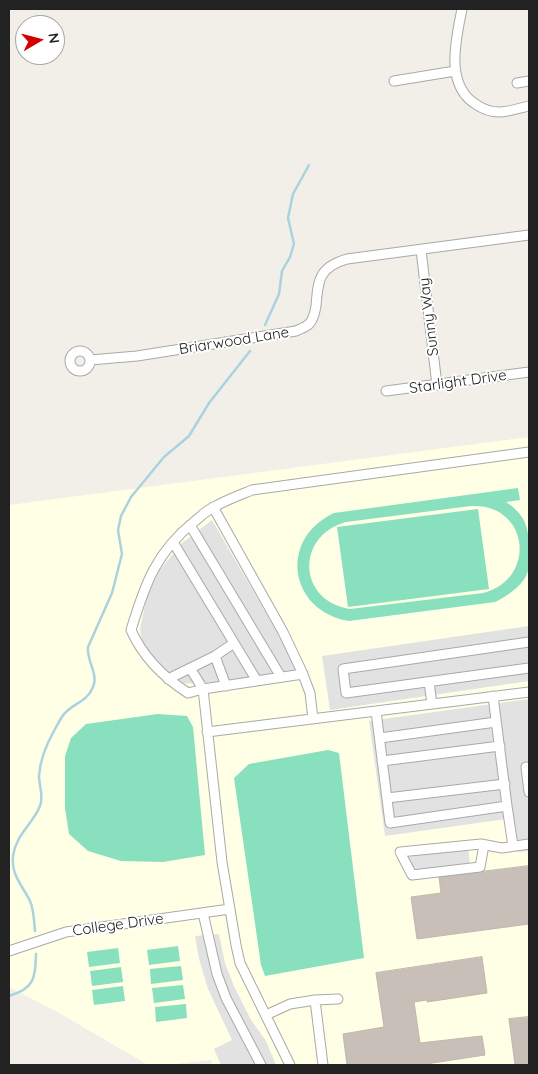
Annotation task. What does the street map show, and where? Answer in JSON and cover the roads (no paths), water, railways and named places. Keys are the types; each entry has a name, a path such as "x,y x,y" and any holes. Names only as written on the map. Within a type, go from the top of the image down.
{"street":[{"path":"462,9 457,32 455,71 458,84 465,95 479,107 500,112 529,106"},
{"path":"394,81 455,71"},
{"path":"517,83 529,81"},
{"name":"Briarwood Lane","path":"90,360 137,356 296,331 310,323 315,313 318,281 326,268 337,262 346,259 529,235"},
{"name":"Sunny Way","path":"421,250 438,385"},
{"name":"Starlight Drive","path":"386,391 529,372"},
{"path":"303,674 202,689 188,693 168,679 146,657 138,646 131,630 141,598 153,569 173,542 190,525 213,507 252,490 529,452"},
{"path":"213,507 283,632 303,674 310,693 313,720"},
{"path":"190,525 281,677"},
{"path":"173,542 257,681"},
{"path":"529,642 343,668 346,693 529,668"},
{"path":"168,679 215,656 234,643"},
{"path":"215,656 226,686"},
{"path":"190,668 202,689 222,862 240,962 290,1065"},
{"path":"429,682 432,704"},
{"path":"207,732 529,692"},
{"path":"493,696 513,846"},
{"path":"376,711 390,823 507,806"},
{"path":"380,738 496,722"},
{"path":"382,761 500,746"},
{"path":"526,767 529,792"},
{"path":"387,798 505,784"},
{"path":"484,845 480,867 412,875 400,852 481,844 502,848 529,844"},
{"name":"College Drive","path":"9,951 66,932 230,909"},
{"path":"203,913 217,974 226,998 261,1065"},
{"path":"266,1015 290,1004 338,999"},
{"path":"315,1000 323,1065"}],"waterway":[{"path":"265,325 279,294 282,271 290,257 294,244 288,218 293,194 309,165"},
{"path":"35,931 31,904 15,874 13,856 21,835 37,812 41,802 39,776 42,758 49,740 64,715 88,696 93,687 94,672 88,647 112,593 122,554 118,530 121,516 131,497 164,457 189,436 209,403 250,351"},
{"path":"9,996 29,986 34,976 36,954"}]}
